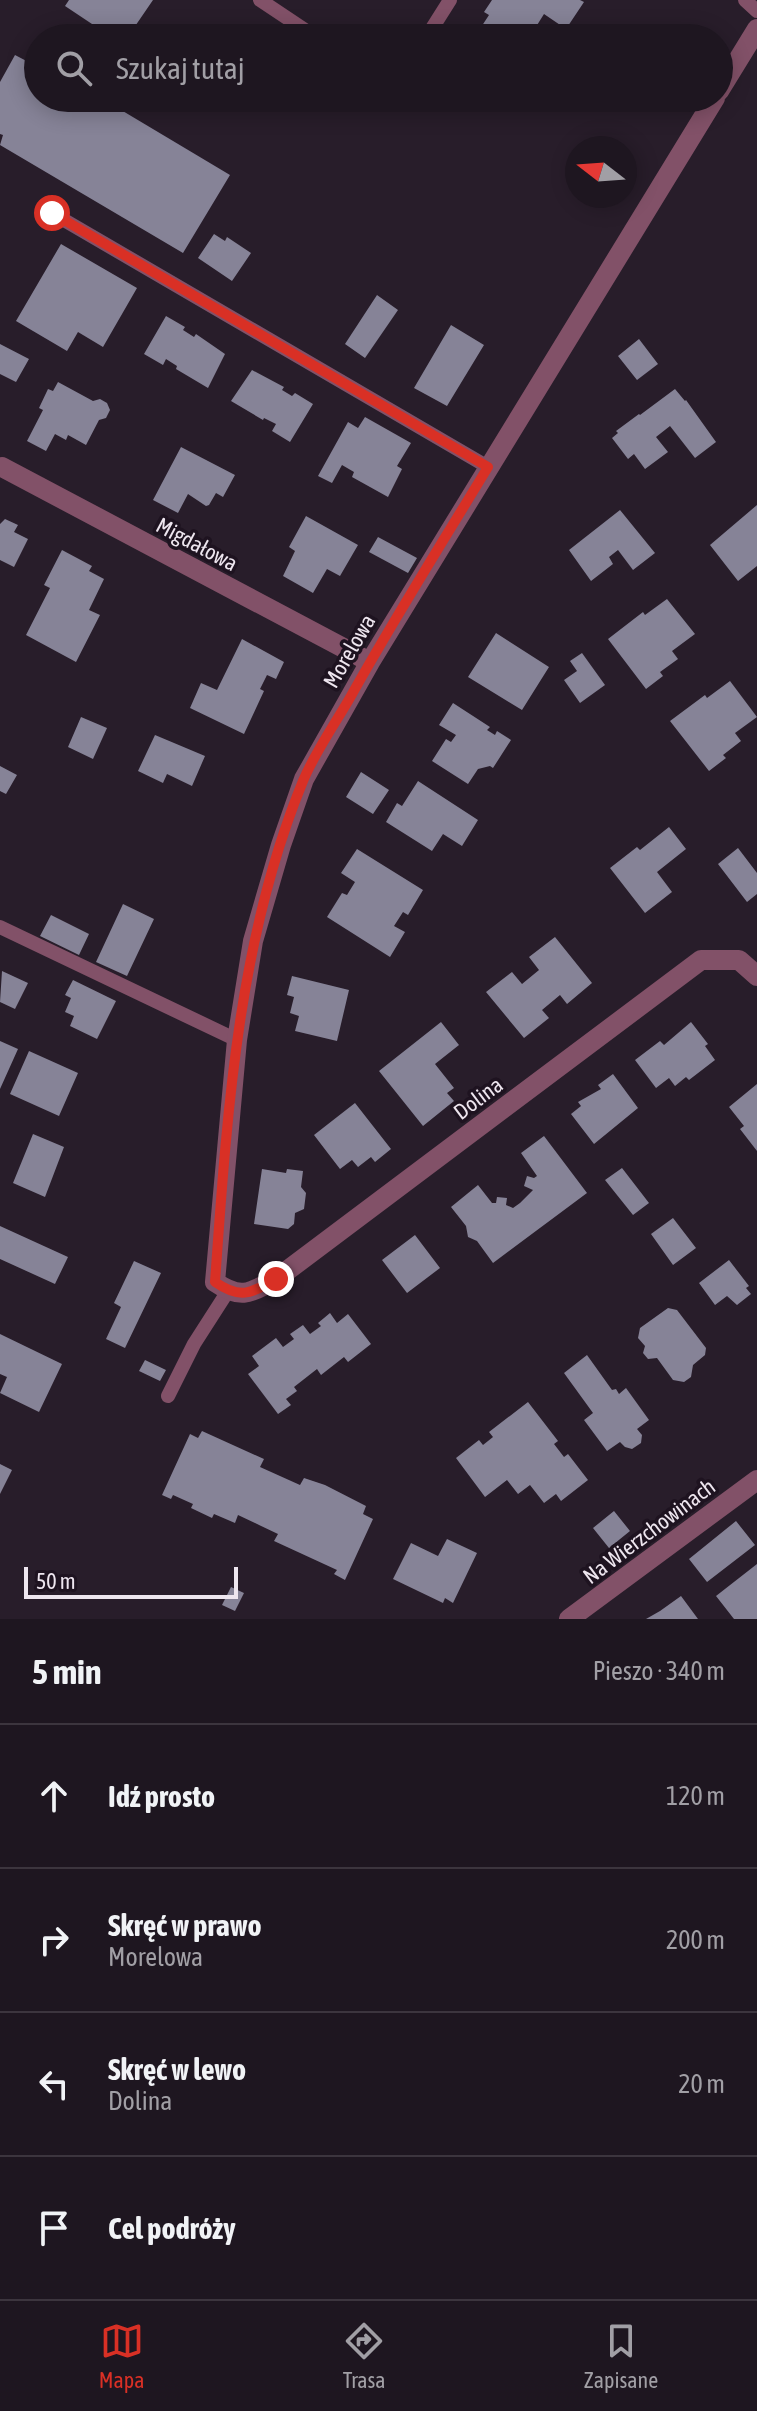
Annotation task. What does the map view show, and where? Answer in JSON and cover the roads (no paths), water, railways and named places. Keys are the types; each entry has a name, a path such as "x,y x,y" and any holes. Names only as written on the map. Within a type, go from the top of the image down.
{"street":[{"path":"733,68 757,29"},
{"name":"Morelowa","path":"228,1291 215,1282 237,1040 253,941 304,779 370,662 706,112"},
{"name":"Migdałowa","path":"2,467 370,662"},
{"name":"Dolina","path":"228,1291 249,1294 276,1279 701,960 739,960 757,976"},
{"name":"Na Wierzchowinach","path":"569,1619 757,1480"}],"lane":[{"path":"260,0 296,24"},
{"path":"435,24 450,0"},
{"path":"745,0 757,11"},
{"path":"52,213 488,467"},
{"path":"0,927 237,1040"},
{"path":"168,1396 194,1344 228,1291"}]}
